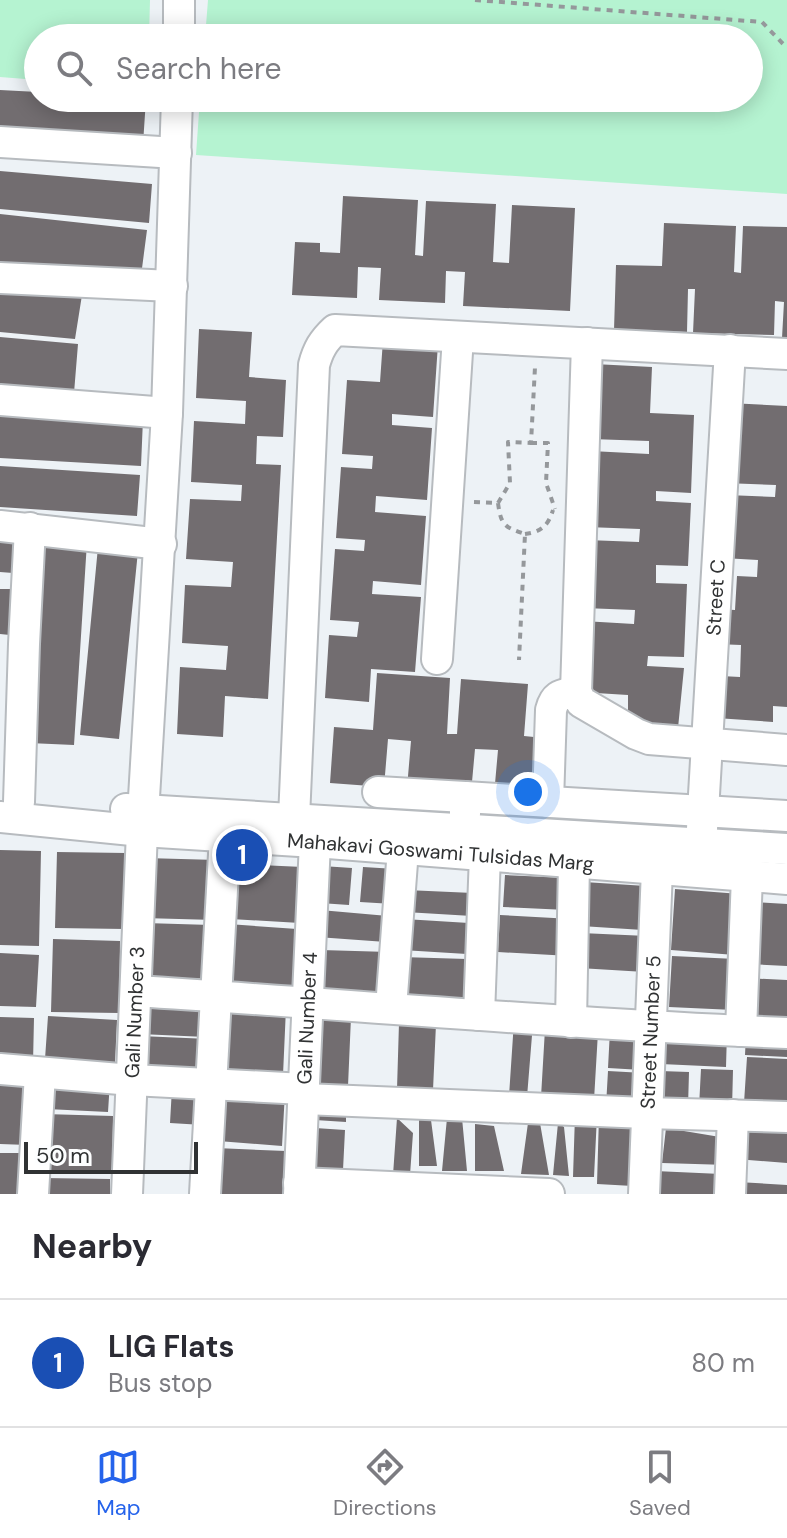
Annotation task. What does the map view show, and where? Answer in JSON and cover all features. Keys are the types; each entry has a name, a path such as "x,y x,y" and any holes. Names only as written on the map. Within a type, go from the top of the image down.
{"street":[{"path":"179,0 179,24"},
{"name":"Gali Number 3","path":"127,1194 143,820 161,544 177,112"},
{"path":"0,142 176,153"},
{"path":"0,278 172,286"},
{"path":"294,818 314,365 324,340 335,330 787,354"},
{"path":"437,659 458,337"},
{"path":"587,343 567,509 576,692 581,702 649,739 787,750"},
{"name":"Street C","path":"701,858 730,350"},
{"path":"0,400 167,413"},
{"path":"0,526 161,544"},
{"path":"6,807 12,644 30,528"},
{"path":"548,802 549,724 553,701 559,696 576,692"},
{"path":"378,792 787,816"},
{"path":"465,797 465,828"},
{"name":"Mahakavi Goswami Tulsidas Marg","path":"6,807 143,820 225,836 657,869 701,858 787,849"},
{"name":"Mahakavi Goswami Tulsidas Marg","path":"143,820 294,818 465,828 701,858 747,876 787,879"},
{"path":"205,1194 225,836"},
{"name":"Gali Number 4","path":"299,1189 315,842"},
{"path":"391,1008 403,849"},
{"path":"479,1015 485,855"},
{"path":"571,1022 574,863"},
{"name":"Street Number 5","path":"644,1194 657,869"},
{"path":"741,1031 747,876"},
{"path":"136,991 571,1022 787,1033"},
{"path":"0,1069 304,1094 646,1113 787,1117"},
{"path":"33,1194 40,1073"},
{"path":"730,1194 733,1115"},
{"path":"299,1189 549,1194"}],"path":[{"path":"475,0 762,22 787,48"},
{"path":"531,443 537,341"},
{"path":"508,442 531,443 548,443 546,483 567,509 539,532 525,534 509,529 500,520 498,503 510,483 508,442"},
{"path":"447,501 498,503"},
{"path":"519,660 525,534"}],"green space":[{"path":"0,0 150,0 149,24 24,24 24,79 0,77"},
{"path":"208,0 787,0 787,194 196,155 199,112 763,112 763,24 206,24"}],"building":[{"path":"0,90 24,91 24,112 145,112 143,144 0,135"},
{"path":"0,171 152,184 149,223 0,209"},
{"path":"343,196 418,200 415,255 423,256 426,201 496,204 493,262 509,263 512,205 575,208 570,311 463,306 465,272 446,271 445,303 379,300 381,268 358,267 357,298 292,295 295,242 320,243 320,252 340,253"},
{"path":"0,214 147,230 141,276 0,262"},
{"path":"664,223 736,226 734,272 741,273 743,226 787,227 787,338 782,338 784,302 775,301 774,335 693,333 695,289 688,289 687,332 614,330 616,265 662,266"},
{"path":"0,287 82,295 75,339 0,332"},
{"path":"199,329 252,332 249,377 286,380 283,437 257,436 256,464 281,465 268,699 225,696 223,737 177,734 180,667 226,670 228,646 182,643 185,585 231,587 233,562 186,559 190,499 241,501 242,485 191,482 194,421 245,424 246,401 196,398"},
{"path":"0,337 78,344 74,393 0,387"},
{"path":"383,340 438,344 433,417 392,414 392,425 432,428 427,500 376,496 375,512 426,516 421,585 373,581 372,594 421,597 415,672 371,669 369,702 325,698 329,635 357,637 359,622 330,620 335,549 364,551 365,540 336,538 341,467 372,469 373,456 342,454 347,380 380,382"},
{"path":"594,364 652,367 650,413 694,415 691,493 656,491 656,501 691,503 688,566 656,565 656,583 687,584 684,657 648,656 647,666 684,668 678,728 628,729 628,695 580,692 583,621 634,624 635,610 584,608 587,540 639,542 640,529 587,527 591,451 649,454 649,441 591,439"},
{"path":"729,403 787,406 787,707 773,706 773,722 716,718 721,676 740,677 741,645 716,644 717,609 735,610 737,576 757,577 758,560 723,558 727,495 775,497 776,485 724,483"},
{"path":"0,411 143,419 141,466 0,458"},
{"path":"0,466 140,475 137,516 0,507"},
{"path":"0,532 15,532 13,573 0,572"},
{"path":"42,539 87,542 74,745 29,743"},
{"path":"98,547 138,551 119,739 80,735"},
{"path":"0,589 12,589 10,635 0,634"},
{"path":"377,673 450,678 447,734 457,734 461,679 528,684 524,736 544,738 542,797 494,795 498,750 475,749 471,793 407,788 411,741 388,739 384,787 330,783 334,727 373,730"},
{"path":"0,850 41,851 39,946 0,945"},
{"path":"57,852 126,853 125,929 55,928"},
{"path":"145,858 217,860 215,920 143,918"},
{"path":"234,864 303,867 300,923 231,919"},
{"path":"322,866 352,868 349,905 320,903"},
{"path":"363,867 396,869 393,904 360,902"},
{"path":"505,875 569,878 567,910 503,907"},
{"path":"584,882 646,886 643,930 581,926"},
{"path":"675,889 740,894 735,955 671,950"},
{"path":"406,890 473,893 472,916 405,912"},
{"path":"753,902 787,904 787,966 749,964"},
{"path":"320,910 388,916 386,942 317,937"},
{"path":"500,915 572,919 570,956 498,952"},
{"path":"404,919 469,923 467,954 402,950"},
{"path":"145,923 211,925 209,979 143,976"},
{"path":"228,924 297,929 292,990 223,985"},
{"path":"581,933 647,936 645,972 579,968"},
{"path":"53,939 120,941 119,1013 51,1012"},
{"path":"321,950 389,952 387,995 319,993"},
{"path":"0,953 39,955 36,1007 0,1006"},
{"path":"672,956 736,959 734,1010 669,1007"},
{"path":"401,957 467,959 466,998 400,996"},
{"path":"746,978 787,980 787,1021 743,1019"},
{"path":"142,995 208,998 206,1037 140,1034"},
{"path":"227,1005 286,1008 283,1075 224,1072"},
{"path":"48,1016 117,1020 115,1063 45,1059"},
{"path":"318,1016 351,1017 348,1086 315,1084"},
{"path":"0,1017 34,1018 33,1063 0,1062"},
{"path":"514,1021 533,1023 527,1097 509,1096"},
{"path":"399,1023 436,1024 433,1090 397,1089"},
{"path":"662,1028 727,1032 726,1067 661,1064"},
{"path":"545,1029 598,1032 594,1100 541,1097"},
{"path":"610,1030 644,1032 642,1070 608,1068"},
{"path":"746,1034 787,1037 787,1057 745,1055"},
{"path":"140,1036 209,1039 207,1077 138,1074"},
{"path":"747,1057 787,1059 787,1105 744,1103"},
{"path":"701,1069 733,1070 732,1109 699,1107"},
{"path":"608,1071 644,1073 641,1109 606,1106"},
{"path":"660,1071 689,1072 688,1107 659,1106"},
{"path":"0,1077 30,1078 28,1145 0,1144"},
{"path":"48,1078 110,1081 108,1112 47,1109"},
{"path":"222,1087 285,1092 282,1146 218,1141"},
{"path":"172,1088 205,1090 203,1125 170,1123"},
{"path":"321,1111 346,1111 346,1122 315,1120"},
{"path":"44,1114 113,1116 112,1172 43,1171"},
{"path":"575,1115 597,1116 594,1177 573,1177"},
{"path":"419,1116 431,1120 437,1166 419,1166"},
{"path":"599,1116 636,1118 633,1186 597,1184"},
{"path":"397,1118 413,1133 410,1175 393,1175"},
{"path":"447,1118 462,1118 467,1171 442,1171"},
{"path":"739,1119 787,1123 787,1163 736,1159"},
{"path":"528,1123 540,1123 549,1175 521,1174"},
{"path":"558,1123 564,1127 569,1176 553,1175"},
{"path":"475,1124 494,1126 504,1171 475,1171"},
{"path":"315,1128 345,1130 343,1170 313,1168"},
{"path":"666,1128 720,1137 728,1165 662,1163"},
{"path":"216,1148 286,1151 284,1194 214,1194"},
{"path":"0,1153 22,1153 20,1194 0,1194"},
{"path":"655,1171 721,1174 720,1194 654,1194"},
{"path":"43,1178 110,1179 110,1194 42,1194"},
{"path":"738,1182 787,1185 787,1194 737,1194"}],"place":[{"name":"LIG Flats","path":"242,855"}]}
